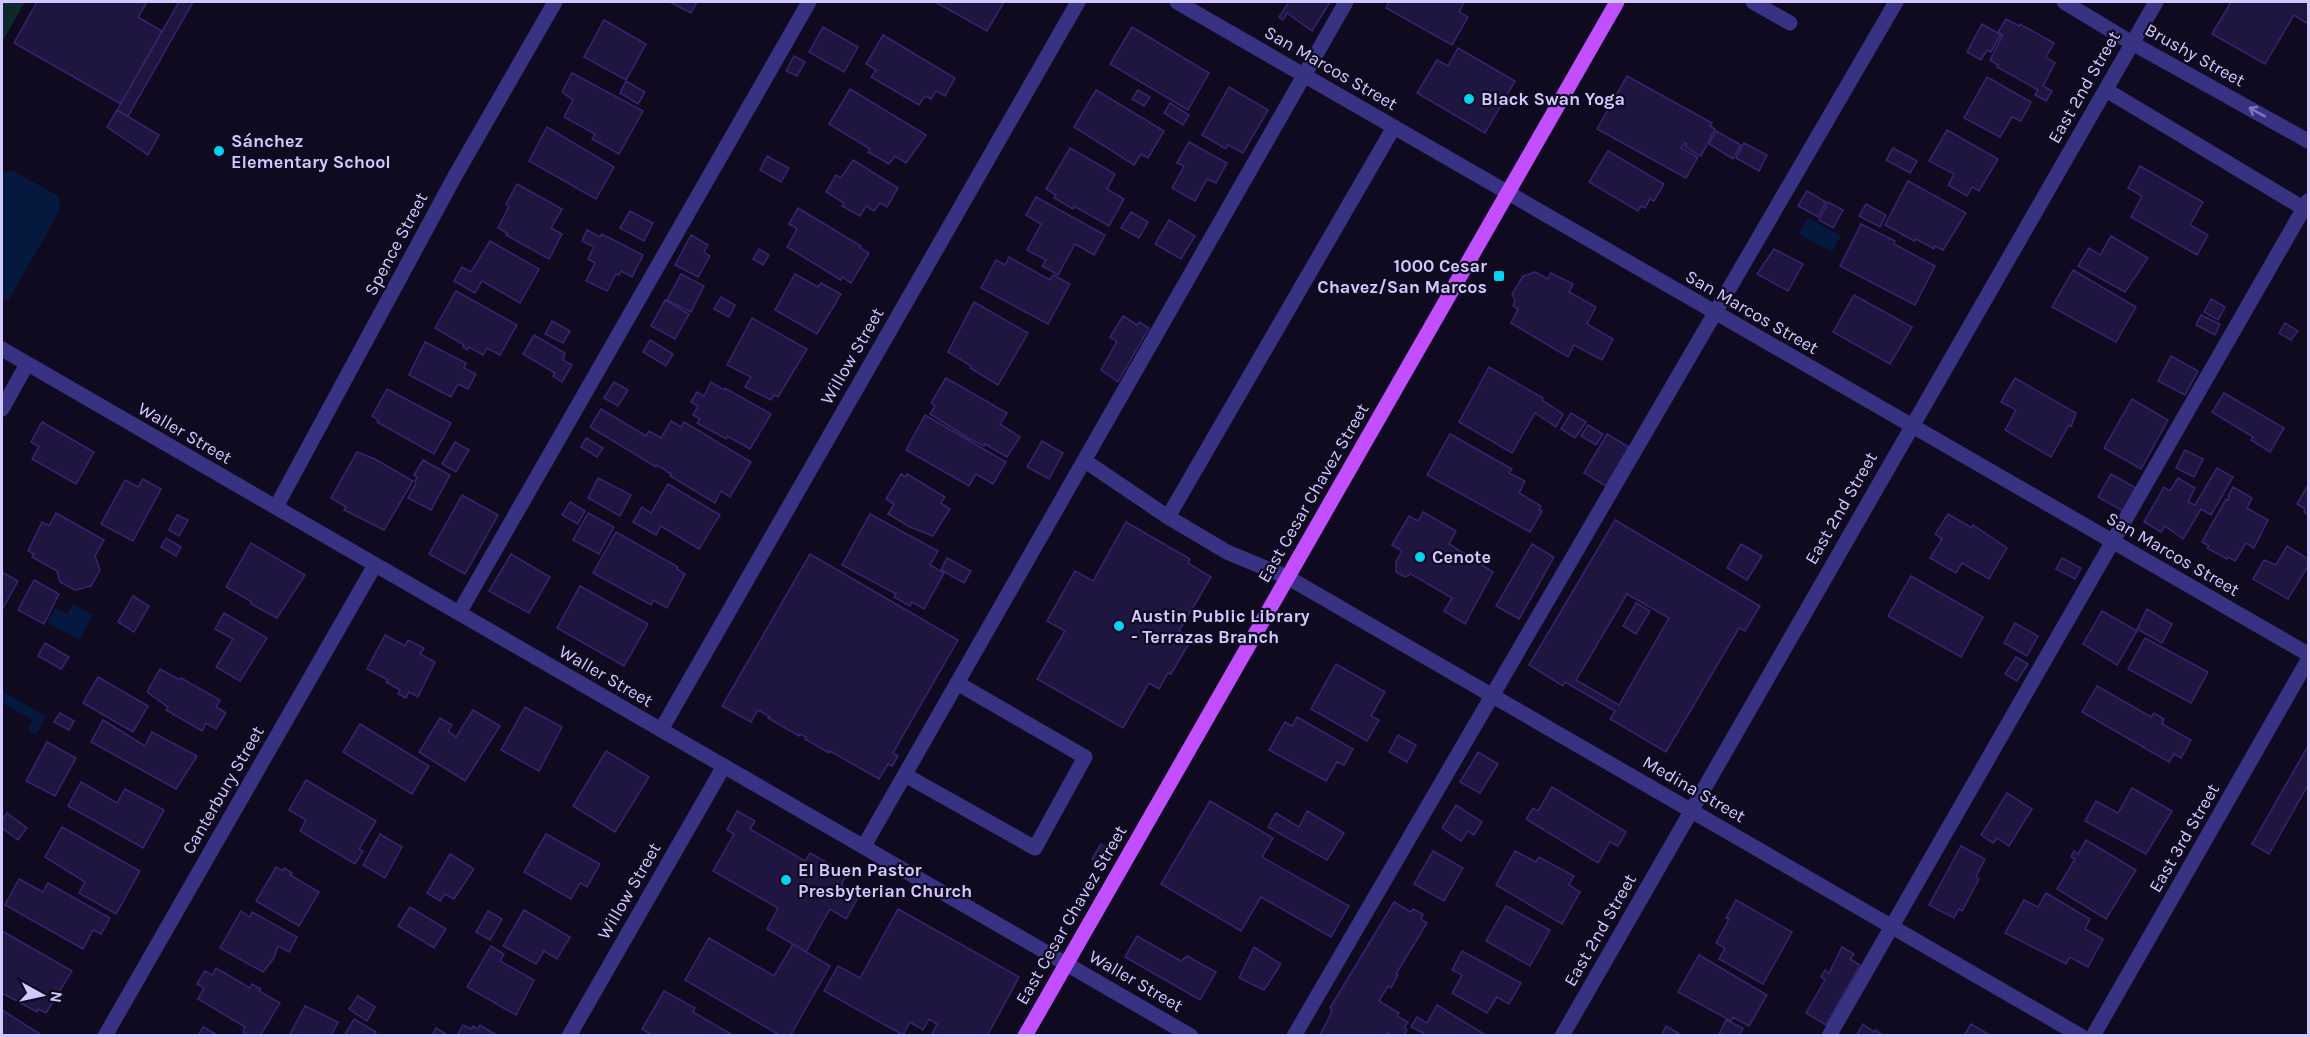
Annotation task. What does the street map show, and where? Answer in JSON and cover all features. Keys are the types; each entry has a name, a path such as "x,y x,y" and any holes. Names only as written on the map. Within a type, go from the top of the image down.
{"main road":[{"name":"East Cesar Chavez Street","path":"1025,1035 1617,2"}],"street":[{"name":"Spence Street","path":"276,507 455,176 555,2"},
{"path":"459,614 809,2"},
{"name":"Willow Street","path":"661,730 1077,2"},
{"name":"San Marcos Street","path":"1177,2 2308,654"},
{"path":"864,846 1346,2"},
{"path":"1753,2 1790,23"},
{"path":"1294,1035 1896,2"},
{"name":"Brushy Street","path":"2064,2 2132,43 2308,141"},
{"name":"East 2nd Street","path":"1562,1035 2156,2"},
{"path":"1829,1035 2112,541 2307,207 2106,90"},
{"path":"1168,517 1394,127"},
{"name":"Waller Street","path":"2,349 1191,1035"},
{"path":"2,409 27,364"},
{"name":"Medina Street","path":"1085,461 1168,517 1227,552 1287,577 2081,1035"},
{"name":"Canterbury Street","path":"105,1035 375,565"},
{"name":"East 3rd Street","path":"2093,1035 2308,660"},
{"path":"905,774 1035,848 1085,757 957,683"},
{"name":"Willow Street","path":"569,1035 723,766"}],"green space":[{"path":"2,2 25,2 2,42"}],"water":[{"path":"13,171 57,195 60,204 59,212 9,299 2,300 2,173"},
{"path":"1808,218 1841,236 1832,252 1799,234"},
{"path":"73,604 93,615 80,640 47,623 55,608 67,614"},
{"path":"2,691 46,716 36,735 28,730 33,720 2,703"}],"building":[{"path":"37,2 147,2 138,17 162,31 121,104 14,43"},
{"path":"179,2 193,2 127,118 116,112"},
{"path":"670,2 697,2 691,13"},
{"path":"935,2 1004,2 987,31"},
{"path":"1289,2 1330,2 1312,31 1287,13 1283,20 1279,17"},
{"path":"1389,2 1462,2 1464,3 1459,12 1468,17 1452,45 1386,8"},
{"path":"2231,2 2308,2 2308,24 2294,15 2265,64 2212,34"},
{"path":"2006,19 2054,43 2046,57 2055,63 2043,86 2052,91 2046,101 2035,95 2038,90 1997,67 1998,65 1990,60 2003,35 1998,32"},
{"path":"604,20 646,44 626,80 584,57"},
{"path":"1982,24 2001,35 1991,52 1987,50 1981,60 1967,52"},
{"path":"823,27 858,47 844,72 809,52"},
{"path":"1132,27 1209,73 1188,110 1110,64"},
{"path":"883,35 955,78 945,96 936,91 931,99 925,96 919,105 871,77 876,70 866,64"},
{"path":"1458,48 1515,81 1485,133 1417,93 1437,60 1448,66"},
{"path":"794,56 805,62 797,76 786,71"},
{"path":"572,73 643,111 619,154 592,139 595,134 564,117 573,100 562,92"},
{"path":"1627,76 1712,123 1710,126 1715,129 1701,156 1685,147 1687,144 1685,143 1681,148 1698,157 1686,178 1597,129"},
{"path":"1987,77 2031,102 2021,121 2012,117 2000,137 1964,118"},
{"path":"626,81 645,92 638,104 620,93"},
{"path":"1229,87 1268,110 1243,153 1228,145 1226,149 1202,135"},
{"path":"850,89 926,135 906,163 895,156 889,164 868,152 870,149 829,124"},
{"path":"1096,90 1164,131 1148,158 1141,154 1134,165 1074,127"},
{"path":"1138,90 1150,97 1144,106 1132,99"},
{"path":"1170,103 1189,115 1183,125 1164,113"},
{"path":"117,110 159,135 148,155 107,127"},
{"path":"547,127 614,167 596,199 529,161"},
{"path":"1947,130 1998,159 1979,191 1972,187 1967,196 1948,185 1954,174 1929,161"},
{"path":"1716,131 1741,145 1733,159 1709,144"},
{"path":"1189,142 1227,163 1216,183 1207,179 1195,201 1172,188 1184,166 1177,163"},
{"path":"1744,143 1767,155 1759,171 1736,158"},
{"path":"1070,148 1115,174 1107,189 1124,199 1109,226 1074,206 1073,209 1054,198 1056,195 1046,189"},
{"path":"1893,148 1917,161 1910,173 1886,160"},
{"path":"1608,151 1664,184 1654,201 1650,199 1645,208 1641,206 1638,211 1589,182"},
{"path":"767,156 789,168 781,182 760,170"},
{"path":"853,160 898,188 887,207 880,203 874,211 866,206 860,216 842,206 844,203 826,192 836,175 841,178"},
{"path":"2140,166 2203,202 2190,225 2208,235 2197,255 2131,217 2142,196 2128,188"},
{"path":"1908,181 1966,213 1943,250 1935,246 1934,249 1916,239 1914,241 1885,225"},
{"path":"517,184 562,209 551,228 562,234 549,259 506,235 507,233 498,228 509,206 506,204"},
{"path":"1807,191 1826,202 1818,217 1798,206"},
{"path":"1036,197 1105,235 1094,255 1075,244 1058,275 1042,266 1046,260 1027,250 1041,224 1026,215"},
{"path":"1828,202 1843,210 1833,228 1819,220"},
{"path":"1866,204 1886,215 1880,227 1859,216"},
{"path":"798,208 869,253 851,283 842,277 841,280 787,247 797,229 789,224"},
{"path":"630,211 653,223 644,241 620,228"},
{"path":"1131,212 1148,222 1139,238 1121,228"},
{"path":"1169,220 1195,236 1181,259 1155,244"},
{"path":"1861,224 1895,241 1894,244 1935,266 1915,305 1840,266"},
{"path":"587,230 600,237 602,234 643,255 632,277 621,271 619,275 616,274 607,291 586,281 595,263 588,259 594,247 582,241"},
{"path":"691,235 708,245 704,252 710,256 698,277 675,265"},
{"path":"2111,236 2148,258 2125,292 2078,266 2089,248 2100,255"},
{"path":"490,241 539,269 520,303 482,281 475,293 454,281 462,267 471,272"},
{"path":"759,249 769,255 763,265 753,259"},
{"path":"1774,249 1803,264 1788,291 1757,274"},
{"path":"1009,257 1050,280 1053,275 1070,284 1048,324 981,288 996,260 1005,265"},
{"path":"2073,270 2136,307 2116,342 2052,307"},
{"path":"1535,272 1548,279 1551,273 1573,284 1569,292 1596,307 1587,324 1613,339 1602,360 1574,345 1568,357 1511,323 1518,309 1513,306 1515,301 1512,294 1523,276"},
{"path":"681,274 704,286 691,312 667,300"},
{"path":"795,274 818,287 821,283 841,294 817,334 775,310"},
{"path":"456,291 517,325 500,355 487,348 483,355 469,347 467,350 463,347 464,345 435,328"},
{"path":"1854,295 1912,327 1890,364 1833,332"},
{"path":"721,297 735,305 729,317 714,309"},
{"path":"2211,299 2225,307 2218,320 2204,312"},
{"path":"665,300 689,314 675,339 651,326"},
{"path":"974,302 1028,333 998,385 948,352"},
{"path":"2201,315 2220,324 2215,335 2196,325"},
{"path":"1123,316 1137,325 1139,322 1149,328 1118,382 1101,370 1117,341 1110,337"},
{"path":"752,318 807,349 778,397 774,395 771,400 745,387 751,377 727,365"},
{"path":"552,321 570,331 563,343 545,334"},
{"path":"2285,323 2298,331 2291,340 2279,333"},
{"path":"534,335 565,353 563,360 572,365 562,382 553,376 555,373 523,354"},
{"path":"650,340 673,354 666,366 643,352"},
{"path":"425,342 466,363 464,368 476,374 468,389 458,384 451,397 409,375"},
{"path":"2171,356 2198,371 2185,395 2158,381"},
{"path":"1489,367 1543,398 1542,400 1563,414 1556,427 1535,413 1512,453 1459,422"},
{"path":"946,378 1007,413 1000,424 1020,437 1007,457 985,444 984,446 968,438 930,414 935,406 931,403"},
{"path":"2015,378 2076,413 2071,427 2069,425 2051,457 2005,430 2016,410 2001,402"},
{"path":"614,382 628,390 618,406 604,398"},
{"path":"711,382 771,414 750,449 697,423 700,419 693,415 698,406 691,402 697,392 704,396"},
{"path":"387,389 451,423 434,454 377,422 378,420 372,416"},
{"path":"2224,393 2284,428 2270,452 2251,440 2253,437 2212,412"},
{"path":"2132,399 2168,420 2141,469 2104,448"},
{"path":"601,409 646,436 649,431 661,438 671,421 681,427 684,422 751,462 730,497 721,491 715,503 670,476 671,474 657,465 656,467 590,427"},
{"path":"1571,413 1586,422 1575,438 1561,429"},
{"path":"925,415 1006,462 993,484 976,474 969,486 906,450"},
{"path":"42,422 94,452 76,484 32,459 39,447 31,442"},
{"path":"1588,425 1603,434 1596,445 1581,436"},
{"path":"1450,434 1512,469 1509,473 1525,481 1519,493 1541,506 1539,510 1542,511 1530,532 1427,475"},
{"path":"1607,434 1629,447 1606,486 1584,473"},
{"path":"586,438 603,448 597,457 581,447"},
{"path":"1042,441 1063,453 1049,479 1027,467"},
{"path":"455,442 469,450 456,472 442,464"},
{"path":"2185,450 2203,459 2194,477 2176,468"},
{"path":"357,452 375,459 413,481 384,530 344,510 346,507 331,498"},
{"path":"423,460 450,475 431,510 408,498 416,483 417,477 414,475"},
{"path":"2217,468 2233,477 2211,515 2201,509 2183,539 2165,526 2161,532 2144,522 2164,487 2170,491 2178,478 2195,488 2188,502 2195,505"},
{"path":"901,474 906,477 907,474 945,497 941,503 950,509 933,536 910,527 888,514 894,504 886,499"},
{"path":"2111,474 2136,488 2123,511 2098,497"},
{"path":"598,478 631,495 620,516 588,498"},
{"path":"143,479 161,489 133,541 101,524 125,480 138,487"},
{"path":"668,484 720,515 699,549 661,526 656,535 633,522 642,507 651,513"},
{"path":"2308,485 2308,515 2304,512 2305,509 2297,504"},
{"path":"2233,487 2252,498 2247,508 2268,520 2254,548 2246,543 2235,561 2207,548 2209,546 2202,542 2226,499 2230,497 2228,496"},
{"path":"462,495 498,515 465,574 429,554"},
{"path":"570,502 585,511 578,524 562,515"},
{"path":"1423,512 1456,531 1449,544 1493,572 1465,624 1444,611 1452,598 1411,574 1405,577 1396,572 1396,562 1402,551 1392,545 1409,516 1418,521"},
{"path":"56,513 104,540 95,556 100,570 91,586 75,590 60,582 57,571 32,557 34,554 28,551 42,522 49,526"},
{"path":"588,513 614,527 599,554 573,540"},
{"path":"870,514 938,551 930,565 944,573 924,609 912,602 910,606 894,597 896,594 842,565"},
{"path":"1948,514 1972,528 1973,525 2007,548 1989,579 1962,563 1956,573 1930,558 1942,539 1935,534"},
{"path":"177,515 188,520 179,536 169,530"},
{"path":"1615,520 1760,606 1745,631 1739,628 1666,752 1610,719 1615,711 1565,682 1563,686 1529,665","holes":["1627,594 1669,618 1619,705 1576,680"]},
{"name":"Austin Public Library - Terrazas Branch","path":"1126,522 1190,559 1188,563 1211,577 1179,631 1192,638 1171,674 1168,673 1159,689 1149,683 1123,728 1037,679 1065,631 1047,621 1075,571 1093,581"},
{"path":"616,532 678,567 677,569 685,574 667,608 653,600 651,605 593,573"},
{"path":"166,538 181,547 176,556 161,547"},
{"path":"251,543 305,575 277,618 226,587"},
{"path":"1532,544 1554,557 1519,619 1496,606"},
{"path":"1741,544 1762,556 1747,580 1727,568"},
{"path":"2287,546 2308,559 2308,566 2288,599 2253,579 2264,560 2276,565"},
{"path":"511,554 550,577 529,613 489,591"},
{"path":"810,554 958,640 893,753 898,756 892,766 888,764 879,779 830,751 829,753 805,739 806,737 800,734 799,736 758,710 751,722 722,706"},
{"path":"947,558 971,571 964,583 941,570"},
{"path":"2062,558 2081,568 2075,579 2056,569"},
{"path":"2,572 18,581 2,610"},
{"path":"1911,576 1983,617 1961,657 1888,616"},
{"path":"34,580 59,594 44,624 18,610"},
{"path":"580,586 648,624 624,666 557,628"},
{"path":"133,596 149,606 134,632 118,622"},
{"path":"1636,603 1650,611 1636,634 1623,626"},
{"path":"2147,609 2172,624 2162,643 2137,629"},
{"path":"2102,611 2137,631 2117,665 2083,644"},
{"path":"224,613 267,638 240,681 216,667 233,639 215,629"},
{"path":"2015,623 2038,636 2027,656 2004,643"},
{"path":"385,635 405,646 408,640 424,648 420,654 435,662 418,697 409,692 406,698 398,694 400,690 386,682 388,680 367,669"},
{"path":"2145,638 2208,672 2191,703 2128,669"},
{"path":"45,643 69,657 61,669 38,656"},
{"path":"2016,657 2028,664 2017,681 2005,674"},
{"path":"1336,664 1385,692 1371,716 1379,720 1367,741 1311,709"},
{"path":"160,669 220,700 216,707 226,713 216,729 206,723 202,731 166,710 168,707 147,692"},
{"path":"98,677 148,706 133,732 83,703"},
{"path":"2097,686 2151,717 2154,713 2164,719 2162,724 2191,740 2181,758 2174,754 2169,762 2082,712"},
{"path":"525,707 562,727 539,771 501,750"},
{"path":"473,710 500,726 465,781 419,752 440,718 452,725 448,731 456,737"},
{"path":"60,713 74,721 69,730 54,722"},
{"path":"1297,717 1353,749 1344,765 1337,762 1326,781 1269,750 1285,722 1292,726"},
{"path":"103,720 145,746 152,732 197,756 176,789 91,742"},
{"path":"360,724 429,766 412,794 343,752"},
{"path":"1398,735 1416,745 1407,762 1389,752"},
{"path":"47,742 76,758 55,796 26,781"},
{"path":"2308,746 2308,785 2269,854 2252,844"},
{"path":"606,751 649,777 615,832 573,806"},
{"path":"1478,752 1498,764 1480,793 1460,782"},
{"path":"306,780 376,821 359,849 363,851 355,864 300,831 306,820 289,810"},
{"path":"81,782 117,803 125,789 164,810 143,848 68,806"},
{"path":"1552,787 1626,832 1618,846 1610,842 1598,863 1526,819 1533,808 1538,811"},
{"path":"2132,788 2172,811 2146,854 2085,821 2096,801 2118,813"},
{"path":"2007,793 2032,809 2009,846 1997,838 1993,843 1981,835"},
{"path":"1210,801 1273,838 1262,857 1349,906 1331,937 1261,897 1241,931 1161,884"},
{"path":"1456,805 1482,822 1474,835 1468,831 1461,841 1442,828"},
{"name":"El Buen Pastor Presbyterian Church","path":"737,811 755,821 750,829 805,861 810,853 847,874 841,885 859,896 846,919 830,909 806,952 767,929 778,908 713,871 734,834 727,830"},
{"path":"1307,811 1344,833 1327,860 1268,827 1276,813 1299,827"},
{"path":"7,813 27,828 18,840 2,828 2,820"},
{"path":"62,827 140,871 116,914 79,893 85,882 45,857"},
{"path":"380,834 402,847 385,878 363,865"},
{"path":"546,834 600,864 587,887 580,883 571,899 524,872"},
{"path":"2086,840 2136,870 2106,919 2057,889 2075,859 2071,857 2074,851 2078,854"},
{"path":"1101,844 1107,848 1098,862 1092,859"},
{"path":"1961,846 1985,859 1976,877 1979,879 1962,911 1959,909 1954,918 1929,905"},
{"path":"1433,851 1463,868 1444,901 1414,884"},
{"path":"1515,851 1536,862 1539,857 1574,876 1569,885 1580,892 1562,924 1496,885"},
{"path":"450,854 474,869 454,899 445,894 440,901 427,893"},
{"path":"276,867 283,871 284,868 292,873 290,875 319,892 299,926 256,901"},
{"path":"19,879 43,892 48,883 110,918 101,934 93,930 83,949 5,905"},
{"path":"2046,893 2090,919 2085,929 2103,939 2088,967 2070,957 2066,964 2005,933 2024,900 2038,907"},
{"path":"1736,900 1792,932 1763,984 1719,959 1725,948 1716,943"},
{"path":"1394,902 1411,912 1413,909 1423,914 1421,919 1427,923 1396,974 1398,975 1391,988 1388,986 1379,1001 1399,1013 1397,1016 1408,1022 1404,1027 1407,1030 1404,1036 1392,1036 1388,1033 1387,1036 1319,1036 1329,1018 1332,1010 1330,1008"},
{"path":"1506,906 1550,930 1530,966 1486,941"},
{"path":"410,907 446,929 434,948 398,926"},
{"path":"898,909 1019,977 987,1036 931,1036 937,1024 929,1019 923,1030 910,1022 903,1035 824,991 838,966 860,978"},
{"path":"524,910 570,937 557,959 544,951 536,964 503,946"},
{"path":"241,911 250,917 252,912 297,937 289,952 278,946 274,958 263,972 220,948"},
{"path":"488,911 502,919 490,940 476,932"},
{"path":"2,931 72,971 46,1013 38,1009 37,1012 2,993"},
{"path":"1137,936 1181,961 1187,956 1216,972 1200,1000 1125,957"},
{"path":"709,938 774,976 793,944 830,966 790,1036 781,1036 685,980"},
{"path":"491,946 504,954 500,961 534,980 516,1015 467,987"},
{"path":"1254,947 1281,964 1264,990 1239,978"},
{"path":"1842,947 1854,954 1850,959 1860,965 1826,1025 1806,1013 1825,980 1821,977 1825,970 1829,973"},
{"path":"1462,951 1521,983 1509,1004 1497,997 1487,1013 1452,993 1462,975 1452,970"},
{"path":"1699,955 1767,995 1749,1026 1733,1017 1731,1021 1678,992"},
{"path":"216,968 250,988 252,984 261,989 259,991 280,1003 260,1036 249,1036 243,1032 245,1027 198,999 204,988 197,984 205,971 212,975"},
{"path":"664,991 695,1008 693,1012 731,1034 730,1036 653,1036 642,1029"},
{"path":"358,996 375,1007 367,1021 349,1009"},
{"path":"1437,1005 1487,1036 1422,1036 1423,1033 1411,1027 1417,1017 1427,1023"},
{"path":"305,1006 338,1022 331,1036 289,1036"},
{"path":"2,1010 40,1034 39,1036 2,1036"},
{"path":"354,1019 376,1032 374,1036 344,1036"},
{"path":"1726,1020 1743,1028 1739,1036 1719,1034"},
{"path":"1863,1024 1874,1032 1876,1030 1884,1036 1856,1036"},
{"path":"1971,1024 1991,1036 1964,1036"},
{"path":"463,1025 471,1029 473,1026 478,1029 480,1025 498,1036 457,1036"},
{"path":"1666,1026 1683,1036 1661,1036"},
{"path":"203,1027 219,1036 198,1036"},
{"path":"436,1028 449,1036 432,1036"}],"place":[{"name":"Black Swan Yoga","path":"1469,99"},
{"name":"Sánchez Elementary School","path":"219,151"},
{"name":"1000 Cesar Chavez/San Marcos","path":"1499,276"},
{"name":"Cenote","path":"1420,557"},
{"name":"Austin Public Library - Terrazas Branch","path":"1119,626"},
{"name":"El Buen Pastor Presbyterian Church","path":"786,880"}]}
